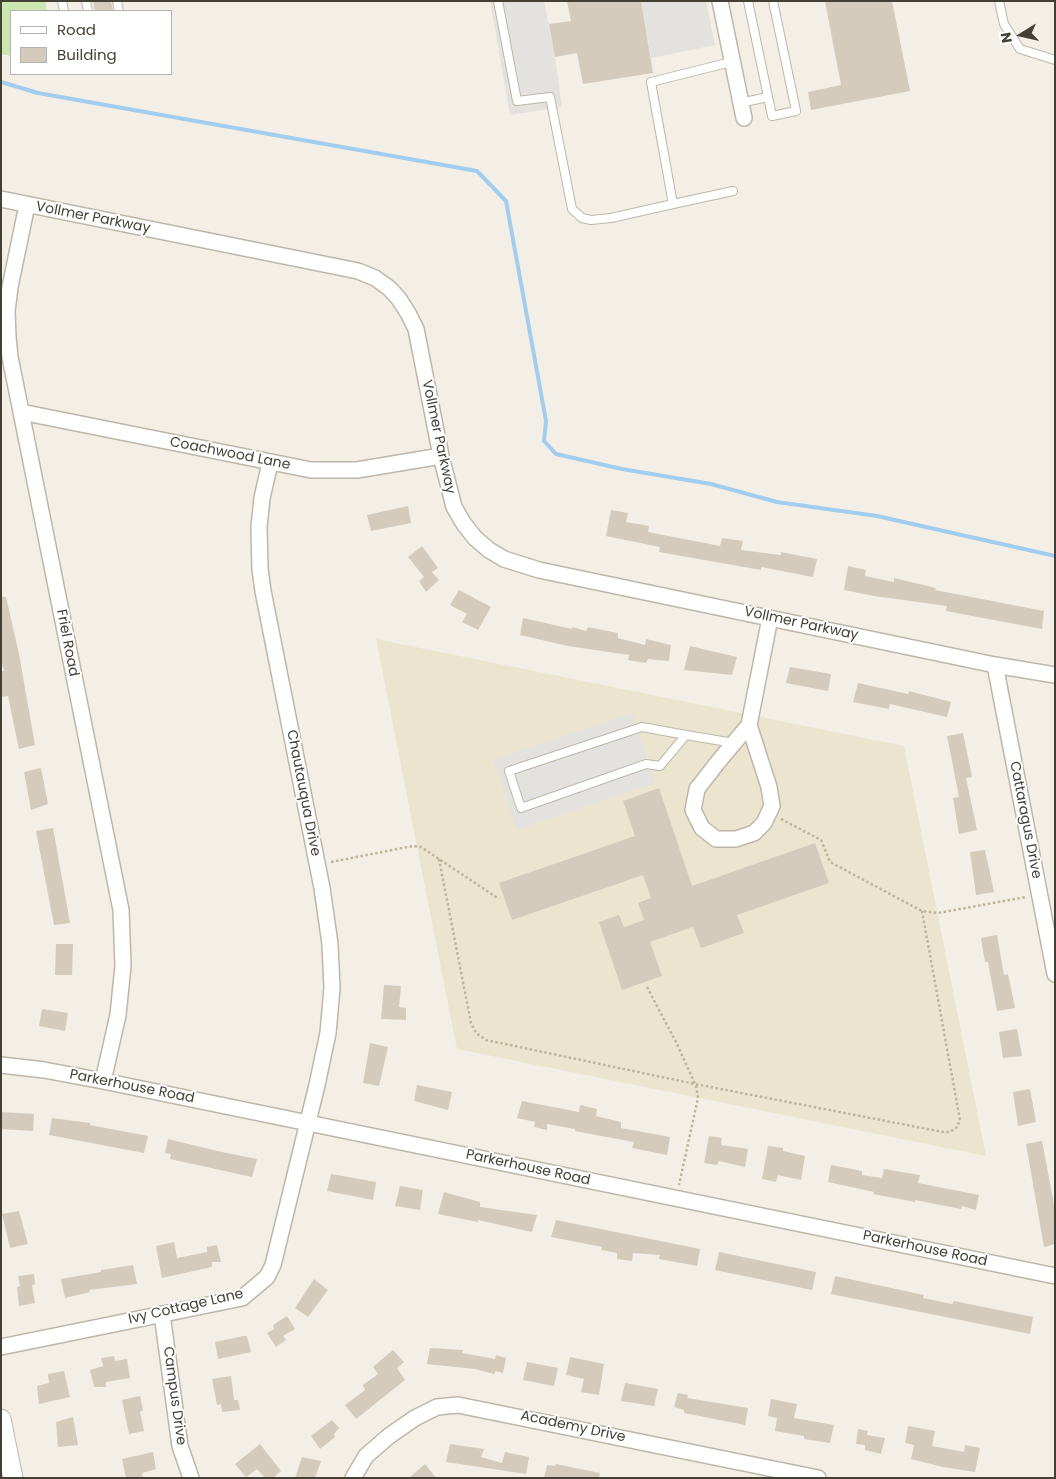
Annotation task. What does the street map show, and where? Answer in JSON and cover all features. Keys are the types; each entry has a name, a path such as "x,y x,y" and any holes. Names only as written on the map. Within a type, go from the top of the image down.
{"street":[{"path":"720,1 744,118"},
{"name":"Vollmer Parkway","path":"1,200 337,266 358,271 375,278 389,288 399,299 416,329 441,456 454,507 475,538 489,550 504,559 539,570 995,665 1055,675"},
{"name":"Friel Road","path":"28,205 16,257 8,311 10,357 121,910 123,966 118,1015 103,1082"},
{"name":"Coachwood Lane","path":"21,412 311,470 357,470 441,456"},
{"name":"Chautauqua Drive","path":"270,463 262,498 259,528 260,569 317,864 330,944 332,988 328,1033 308,1123"},
{"path":"749,725 770,787 772,806 764,823 754,833 736,839 716,839 702,828 693,810 697,789 749,725 770,618"},
{"name":"Cattaragus Drive","path":"995,665 1055,974"},
{"name":"Parkerhouse Road","path":"1,1065 44,1070 1055,1276"},
{"name":"Ivy Cottage Lane","path":"1,1346 242,1298 267,1277 277,1253 308,1123"},
{"name":"Campus Drive","path":"162,1314 180,1446 191,1478"},
{"name":"Academy Drive","path":"352,1478 366,1456 388,1436 422,1414 444,1405 458,1405 480,1409 818,1478"},
{"path":"1,1419 13,1478"}],"lane":[{"path":"498,1 517,101 550,97 572,209 582,218 591,220 611,218 733,191"},
{"path":"748,1 772,116 796,111 773,1"},
{"path":"999,1 1004,24 1020,49 1055,60"},
{"path":"673,204 652,82 731,62"},
{"path":"740,103 768,97"},
{"path":"686,735 660,766 646,764 521,808 509,771 642,727 734,743"}],"path":[{"path":"781,819 821,840 830,862 922,911 938,913 1026,897"},
{"path":"317,864 413,846 421,847 498,899"},
{"path":"439,859 471,1023 476,1033 486,1040 695,1084 950,1132 957,1127 960,1120 922,911"},
{"path":"647,987 677,1044 695,1084 698,1098 676,1198"}],"shaded area":[{"path":"490,1 544,1 562,107 510,115"},
{"path":"641,1 706,1 715,45 651,58"},
{"path":"376,639 904,746 986,1156 457,1049"},
{"path":"632,713 655,783 517,830 493,760"}],"green space":[{"path":"1,1 45,1 47,10 10,10 10,56 1,54"}],"building":[{"path":"93,1 111,1 113,10 95,10"},
{"path":"567,1 641,1 653,73 583,84 577,53 555,57 549,24 571,21"},
{"path":"825,1 892,1 910,91 811,110 808,92 841,85"},
{"path":"408,506 411,523 371,531 367,515"},
{"path":"611,510 628,513 626,522 649,526 648,532 720,546 722,538 743,541 741,550 781,555 781,552 817,559 813,577 761,567 761,570 659,552 660,547 606,536"},
{"path":"422,546 438,568 432,572 439,580 426,592 419,581 424,577 408,557"},
{"path":"848,566 866,570 865,576 894,582 894,578 936,588 935,590 1044,611 1042,629 946,611 947,606 844,590"},
{"path":"459,590 491,607 478,630 462,622 467,614 450,605"},
{"path":"1,597 6,597 19,654 35,745 19,749 8,696 1,697 1,671 4,671 1,659"},
{"path":"523,618 572,629 572,627 586,631 588,627 618,633 618,638 645,645 646,639 671,645 669,661 648,659 646,663 628,660 629,655 568,646 520,635"},
{"path":"690,646 737,657 732,675 684,670"},
{"path":"790,667 831,674 828,691 786,683"},
{"path":"858,683 908,694 909,691 951,702 947,717 890,704 889,709 853,702"},
{"path":"963,733 972,777 966,778 977,830 959,834 953,798 959,797 947,736"},
{"path":"41,768 48,804 31,810 24,772"},
{"path":"659,788 692,886 815,843 829,883 737,915 744,933 701,948 693,927 650,942 662,976 622,990 599,922 619,915 624,927 644,920 638,903 651,898 643,875 512,920 499,883 635,836 623,801"},
{"path":"53,828 70,923 54,925 36,831"},
{"path":"985,850 994,892 976,895 970,852"},
{"path":"997,935 1004,975 1008,974 1015,1008 997,1011 988,962 985,962 981,938"},
{"path":"56,944 73,944 72,975 55,975"},
{"path":"384,985 401,986 399,1007 406,1008 406,1020 381,1019"},
{"path":"42,1009 68,1013 65,1031 39,1026"},
{"path":"1017,1029 1022,1056 1003,1058 999,1032"},
{"path":"370,1043 388,1047 379,1086 363,1083"},
{"path":"417,1085 452,1092 448,1110 414,1101"},
{"path":"1030,1089 1036,1122 1018,1126 1013,1092"},
{"path":"522,1101 579,1112 580,1105 597,1109 596,1116 621,1122 621,1128 670,1137 667,1155 632,1148 634,1142 575,1131 575,1129 547,1124 547,1130 534,1127 535,1122 517,1118"},
{"path":"1,1112 34,1114 33,1131 1,1129"},
{"path":"52,1118 90,1123 90,1125 148,1136 144,1153 49,1135"},
{"path":"709,1136 722,1138 721,1145 748,1149 745,1167 719,1161 717,1165 704,1163"},
{"path":"168,1139 257,1159 252,1177 170,1159 171,1154 165,1153"},
{"path":"1042,1141 1055,1210 1055,1244 1044,1247 1026,1144"},
{"path":"768,1146 783,1148 783,1151 805,1156 801,1180 778,1175 776,1182 762,1179"},
{"path":"831,1165 862,1171 862,1175 882,1178 884,1169 920,1175 918,1183 979,1195 976,1210 962,1206 961,1209 915,1200 915,1202 873,1194 874,1192 828,1182"},
{"path":"331,1174 376,1182 373,1200 327,1191"},
{"path":"400,1186 423,1190 420,1210 395,1206"},
{"path":"444,1192 480,1202 480,1207 537,1215 532,1232 478,1220 478,1222 438,1214"},
{"path":"19,1211 28,1244 10,1248 2,1214"},
{"path":"556,1220 700,1249 697,1266 659,1259 660,1255 633,1253 632,1261 617,1259 617,1253 601,1250 602,1247 551,1237"},
{"path":"174,1242 177,1258 207,1252 207,1247 217,1245 221,1262 212,1262 212,1267 162,1278 156,1246"},
{"path":"719,1252 816,1272 812,1290 715,1270"},
{"path":"133,1265 137,1284 89,1290 90,1292 65,1298 61,1279"},
{"path":"34,1274 35,1284 32,1285 35,1303 19,1306 17,1287 20,1286 18,1276"},
{"path":"835,1276 924,1295 923,1298 952,1304 954,1301 1033,1317 1030,1334 831,1294"},
{"path":"314,1279 328,1290 308,1317 295,1308"},
{"path":"287,1316 295,1329 283,1336 286,1340 276,1347 267,1333 274,1329 273,1325"},
{"path":"247,1336 251,1352 218,1359 215,1342"},
{"path":"430,1348 463,1350 462,1353 495,1359 496,1355 506,1358 503,1373 496,1371 494,1374 475,1369 427,1364"},
{"path":"393,1350 404,1362 397,1368 405,1380 356,1419 345,1405 365,1390 363,1385 378,1374 373,1367"},
{"path":"114,1356 115,1361 127,1359 130,1378 106,1382 106,1387 94,1387 90,1370 103,1366 101,1358"},
{"path":"570,1357 604,1364 599,1395 581,1392 584,1379 566,1375"},
{"path":"527,1362 558,1368 554,1386 523,1380"},
{"path":"64,1371 70,1397 39,1404 37,1386 49,1383 48,1374"},
{"path":"231,1376 234,1400 238,1400 240,1410 222,1412 221,1404 217,1405 212,1379"},
{"path":"625,1383 658,1389 654,1406 621,1401"},
{"path":"678,1393 688,1395 687,1398 748,1408 745,1425 684,1413 684,1410 674,1407"},
{"path":"140,1396 143,1410 140,1412 144,1431 129,1434 122,1400"},
{"path":"771,1399 797,1404 794,1418 834,1425 830,1443 804,1439 804,1436 775,1431 777,1418 768,1416"},
{"path":"73,1417 78,1445 58,1447 56,1422"},
{"path":"332,1420 339,1428 334,1434 335,1437 320,1449 311,1436"},
{"path":"908,1426 935,1431 932,1446 964,1452 965,1445 980,1448 975,1472 911,1459 914,1445 905,1443"},
{"path":"858,1429 868,1431 867,1435 885,1438 881,1454 865,1450 865,1445 856,1444"},
{"path":"260,1444 281,1471 273,1478 265,1478 257,1469 246,1477 235,1464"},
{"path":"450,1444 484,1449 481,1457 502,1463 505,1452 529,1457 526,1474 446,1462"},
{"path":"153,1452 156,1469 142,1473 143,1478 126,1478 122,1459"},
{"path":"302,1457 321,1461 315,1478 295,1478"},
{"path":"425,1464 436,1478 409,1478"},
{"path":"556,1464 600,1473 599,1478 544,1478 547,1465 555,1466"}],"waterway":[{"path":"1,82 38,93 477,171 506,201 546,421 544,441 556,454 622,469 711,484 777,502 877,516 1055,556"}]}
